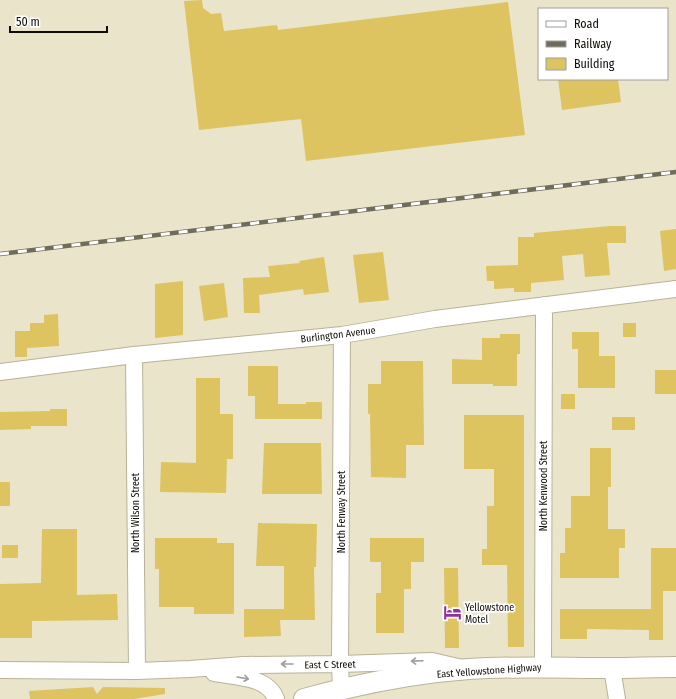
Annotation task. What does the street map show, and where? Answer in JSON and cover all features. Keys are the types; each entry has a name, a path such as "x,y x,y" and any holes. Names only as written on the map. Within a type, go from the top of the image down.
{"main road":[{"name":"East Yellowstone Highway","path":"304,699 378,681 469,669 543,666 612,668 676,667"}],"street":[{"name":"Burlington Avenue","path":"0,372 134,355 342,335 544,305 676,289"},
{"name":"North Kenwood Street","path":"543,666 544,305"},
{"name":"North Fenway Street","path":"341,689 342,335"},
{"name":"North Wilson Street","path":"134,355 136,671"},
{"name":"East C Street","path":"0,670 136,671 244,665 432,661 469,669"},
{"path":"612,668 617,699"},
{"name":"East C Street","path":"190,669 257,681 273,691 276,699"}],"building":[{"path":"202,0 203,8 211,14 221,13 224,31 277,25 278,30 508,2 525,135 306,161 301,119 199,130 184,1"},
{"path":"558,80 618,80 621,102 562,110"},
{"path":"610,226 626,226 626,243 607,243 610,275 585,277 583,254 562,256 564,280 531,283 531,292 514,292 514,288 494,289 494,281 487,281 486,266 518,265 518,237 534,237 534,233"},
{"path":"676,229 676,269 664,271 660,231"},
{"path":"383,252 389,300 359,303 353,255"},
{"path":"324,257 329,292 304,295 303,289 259,295 260,313 244,313 243,278 270,277 268,266 300,263 299,261"},
{"path":"183,281 183,335 155,338 155,284"},
{"path":"224,283 228,317 204,321 199,286"},
{"path":"58,314 59,346 27,348 27,357 15,357 15,331 30,331 30,323 44,323 44,315"},
{"path":"623,323 636,323 636,337 623,337"},
{"path":"572,332 599,332 599,356 615,356 615,388 578,388 578,349 572,349"},
{"path":"500,334 520,334 520,354 517,354 517,386 493,386 493,384 452,384 452,359 482,360 482,338 500,338"},
{"path":"381,361 423,361 424,445 406,445 406,478 371,477 368,384 381,384"},
{"path":"248,366 278,366 278,404 306,404 306,402 322,402 322,419 255,419 255,396 248,396"},
{"path":"655,370 676,370 676,394 655,394"},
{"path":"196,378 220,378 220,414 233,414 233,459 227,459 226,493 160,492 161,462 196,463"},
{"path":"561,394 575,394 575,409 561,409"},
{"path":"50,409 67,409 67,426 31,426 31,429 0,430 0,412 50,411"},
{"path":"464,415 524,415 524,647 508,647 507,565 482,565 482,549 487,549 487,506 494,506 494,469 464,469"},
{"path":"612,417 635,417 635,430 612,430"},
{"path":"264,443 321,443 322,494 262,494"},
{"path":"590,448 611,448 611,487 608,487 608,529 625,529 625,548 619,548 619,578 560,578 560,553 565,553 565,528 571,528 571,496 590,496"},
{"path":"0,482 10,482 10,506 0,506"},
{"path":"258,523 317,524 316,567 314,567 315,620 280,620 281,636 244,637 244,609 284,609 284,566 256,566"},
{"path":"42,529 77,529 77,595 117,594 118,620 32,621 32,638 0,638 0,584 41,583"},
{"path":"155,538 217,538 217,543 234,543 234,614 194,614 194,607 159,607 159,569 155,569"},
{"path":"370,538 424,538 424,562 411,562 411,589 404,589 404,633 376,633 376,593 381,593 381,562 370,562"},
{"path":"2,545 18,545 18,558 2,558"},
{"path":"651,548 676,548 676,591 663,591 663,640 649,640 649,630 587,629 587,639 560,639 560,609 651,609"},
{"name":"Yellowstone Motel","path":"444,568 458,568 459,648 445,648"},
{"path":"93,687 97,694 103,687 165,688 165,694 134,699 30,699 29,691"}],"railway":[{"path":"0,254 676,172"}],"place":[{"name":"Yellowstone Motel","path":"452,613"}]}
